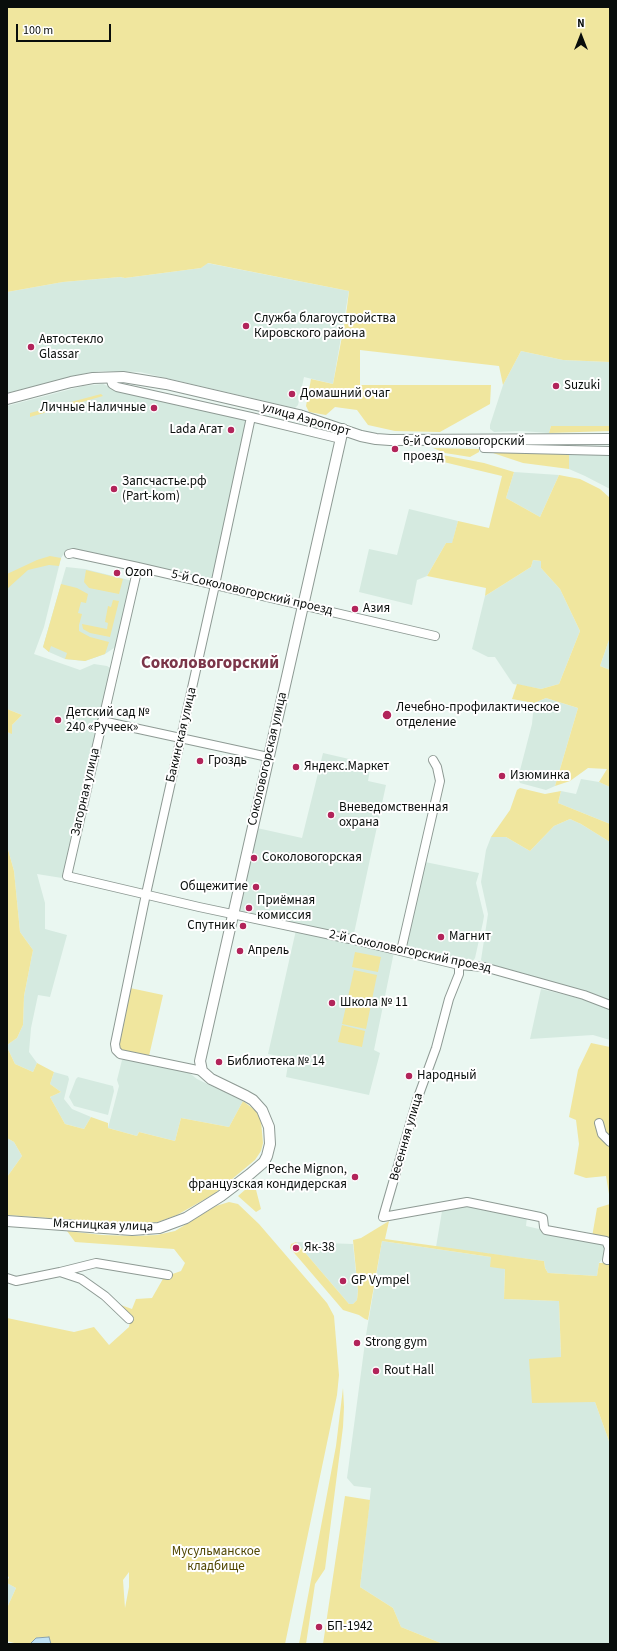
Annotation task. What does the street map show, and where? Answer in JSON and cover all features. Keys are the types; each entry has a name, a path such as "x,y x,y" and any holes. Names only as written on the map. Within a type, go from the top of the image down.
{"main road":[{"name":"улица Аэропорт","path":"7,399 71,382 110,377 139,379 166,384 314,419 342,434 390,440 610,439"},
{"name":"Соколовогорская улица","path":"201,1068 200,1061 342,434"},
{"name":"Мясницкая улица","path":"7,1221 132,1230 159,1228 186,1218 235,1186 259,1166 267,1156 270,1144 269,1127 262,1110 253,1100 211,1079 201,1068"}],"street":[{"path":"110,377 112,384 117,387 251,417 342,434"},
{"name":"Бакинская улица","path":"201,1068 167,1064 120,1054 116,1050 115,1044 146,894 251,417"},
{"path":"484,448 610,451"},
{"name":"5-й Соколовогорский проезд","path":"69,554 73,553 138,567 435,636"},
{"name":"Загорная улица","path":"67,876 138,567"},
{"path":"102,721 268,757"},
{"path":"401,951 440,781 437,767 433,760"},
{"name":"2-й Соколовогорский проезд","path":"67,876 459,965 484,967 584,995 610,1005"},
{"name":"Весенняя улица","path":"459,965 458,974 436,1048 416,1100 383,1217 467,1202 540,1217 542,1218 546,1230 606,1241 609,1248 608,1260"},
{"path":"599,1123 602,1134 610,1142"},
{"path":"7,1278 16,1281 96,1263 168,1275"},
{"path":"60,1272 81,1279 104,1296 129,1319"}],"shaded area":[{"path":"207,263 349,291 333,384 304,377 298,405 295,408 140,372 101,371 87,373 7,393 7,292 63,282 120,277 125,278 201,268"},
{"path":"521,351 563,360 610,362 610,426 551,426 549,433 521,431 494,432 490,429 503,385"},
{"path":"103,384 114,389 242,417 246,421 212,580 209,581 69,549 61,558 44,627 34,654 80,670 94,664 107,666 112,669 62,878 37,874 45,903 45,929 67,935 50,997 38,995 31,1028 29,1052 37,1063 33,1072 15,1064 7,1047 7,1045 17,1038 23,1025 24,996 33,950 20,932 14,871 7,846 7,732 11,733 12,725 22,715 7,709 7,406 83,386"},
{"path":"569,453 610,454 610,489 569,469"},
{"path":"514,472 559,475 540,517 506,498"},
{"path":"409,509 458,521 452,544 446,543 427,576 417,580 412,605 359,592 369,549 397,555"},
{"path":"533,560 541,561 541,568 560,589 580,631 559,684 541,689 513,684 495,657 488,657 472,649 485,596 531,567"},
{"path":"66,567 85,569 133,581 117,646 105,654 85,661 65,659 49,652 43,647"},
{"path":"610,637 610,670 600,666"},
{"path":"546,698 578,708 555,786 546,790 520,783 518,778 532,724 534,703"},
{"path":"323,753 371,764 368,781 386,785 353,938 241,913 239,911 257,828 302,838"},
{"path":"581,779 599,782 610,787 610,824 558,803 561,791 576,794"},
{"path":"570,819 610,842 610,1001 485,964 481,960 488,914 481,882 486,850 491,837 506,837 530,851 554,826"},
{"path":"425,862 479,873 476,883 484,916 475,958 472,962 453,960 406,949"},
{"name":"Школа № 11","path":"296,930 394,952 374,1050 380,1053 369,1095 286,1077 289,1058 268,1054"},
{"path":"541,989 583,999 610,1009 610,1040 593,1035 530,1039"},
{"path":"125,1059 187,1071 197,1079 243,1101 229,1127 181,1118 175,1141 139,1132 137,1136 108,1128 119,1086 117,1080 122,1060"},
{"path":"54,1072 68,1076 69,1079 64,1099 72,1109 91,1117 84,1129 65,1124 50,1097 61,1092 50,1084"},
{"path":"78,1077 113,1086 114,1091 108,1115 74,1106 69,1097"},
{"path":"7,1138 14,1142 22,1156 7,1177"},
{"path":"471,1205 478,1209 527,1217 526,1226 605,1244 603,1258 599,1263 597,1276 548,1273 545,1268 544,1261 436,1247 442,1211"},
{"path":"382,1241 491,1257 505,1268 504,1299 559,1301 561,1358 595,1402 610,1444 610,1644 443,1644 401,1627 393,1608 360,1587 371,1488 354,1486 347,1478 366,1335"},
{"name":"GP Vympel","path":"296,1242 353,1244 358,1291 357,1300 353,1304 349,1304"},
{"path":"7,1583 16,1588 7,1608"}],"green space":[{"path":"7,7 610,7 610,362 563,360 521,351 503,385 499,366 360,350 360,385 491,385 490,404 440,432 395,431 368,425 357,410 335,407 326,415 309,412 306,406 311,379 333,384 349,291 208,263 201,268 125,278 120,277 63,282 7,292"},
{"path":"101,394 103,396 30,417 30,413"},
{"path":"551,426 610,426 610,431 549,433"},
{"path":"433,448 479,449 479,452 470,457 445,453"},
{"path":"492,450 569,453 569,469 523,463 493,453"},
{"path":"432,453 484,463 514,472 506,498 540,517 559,475 580,479 600,489 610,498 610,637 600,666 610,670 610,787 599,782 607,769 588,768 570,781 555,786 578,708 546,698 534,703 512,699 517,684 541,689 559,684 580,631 560,589 541,568 541,561 533,560 531,567 485,596 486,588 427,576 446,543 452,543 458,521 489,528 502,476 431,459"},
{"path":"50,556 61,558 59,566 49,565 28,570 7,589 7,574 37,560"},
{"path":"86,570 123,579 119,594 89,588 84,582"},
{"path":"61,584 77,588 88,594 86,603 81,602 78,613 82,614 79,631 90,637 109,642 105,654 85,661 65,659 67,653 51,646 49,652 43,647"},
{"path":"113,600 119,601 110,637 90,633 83,629 82,624 107,629 108,623 105,622 108,606 111,607"},
{"path":"7,709 22,715 12,725 12,734 7,732"},
{"path":"520,788 545,794 561,791 558,803 610,824 610,842 570,819 554,826 530,851 506,837 491,837 510,810 517,790"},
{"path":"7,846 14,871 20,932 33,950 24,996 23,1025 17,1038 7,1045"},
{"path":"355,952 381,957 378,972 352,967"},
{"path":"354,970 377,975 366,1029 342,1024"},
{"path":"130,988 163,995 149,1056 121,1050 119,1047 118,1043"},
{"path":"342,1025 365,1031 362,1047 338,1042"},
{"path":"591,1043 610,1047 610,1200 606,1176 586,1178 574,1174 579,1144 576,1120 569,1117 578,1070"},
{"path":"7,1047 15,1064 33,1072 37,1063 54,1072 50,1084 61,1092 50,1097 65,1124 84,1129 91,1117 108,1123 108,1128 137,1136 139,1132 175,1141 181,1118 229,1127 243,1101 256,1111 261,1121 263,1143 261,1151 255,1160 214,1194 177,1215 158,1222 132,1224 7,1215 7,1177 22,1156 14,1142 7,1138"},
{"path":"254,1182 261,1209 256,1212 238,1196"},
{"name":"Мусульманское кладбище","path":"229,1202 238,1204 259,1224 327,1303 334,1316 339,1375 337,1395 285,1644 51,1644 49,1637 36,1638 30,1644 18,1644 7,1641 7,1608 16,1588 7,1583 9,1577 7,1576 7,1318 74,1332 94,1327 109,1345 129,1327 131,1316 118,1304 132,1309 136,1299 152,1298 164,1277 181,1271 185,1263 174,1249 75,1242 67,1231 102,1235 157,1235 175,1231 216,1206","holes":["129,1572 129,1587 125,1608 123,1580"]},
{"path":"610,1204 610,1241 592,1237 597,1208"},
{"path":"389,1221 385,1239 544,1261 545,1268 548,1273 597,1276 599,1263 610,1263 610,1444 595,1402 532,1403 529,1359 561,1357 559,1301 504,1299 505,1269 490,1267 491,1257 382,1241 368,1320 359,1315 343,1310 290,1248 291,1244 296,1242 349,1304 353,1304 357,1300 358,1291 353,1240 361,1238"},
{"path":"343,1388 343,1427 325,1569 315,1584 306,1644 299,1644 336,1446"},
{"path":"345,1496 370,1500 360,1587 393,1608 401,1627 443,1644 323,1644"}],"water":[{"path":"49,1637 51,1644 30,1644 36,1638"}],"place":[{"name":"Служба благоустройства Кировского района","path":"246,326"},
{"name":"Автостекло Glassar","path":"31,347"},
{"name":"Suzuki","path":"556,386"},
{"name":"Домашний очаг","path":"292,394"},
{"name":"Личные Наличные","path":"154,408"},
{"name":"Lada Агат","path":"231,430"},
{"name":"6-й Соколовогорский проезд","path":"395,449"},
{"name":"Запсчастье.рф (Part-kom)","path":"114,489"},
{"name":"Ozon","path":"117,573"},
{"name":"Азия","path":"355,609"},
{"name":"Лечебно-профилактическое отделение","path":"387,715"},
{"name":"Детский сад № 240 «Ручеек»","path":"58,720"},
{"name":"Гроздь","path":"200,761"},
{"name":"Яндекс.Маркет","path":"296,767"},
{"name":"Изюминка","path":"502,776"},
{"name":"Вневедомственная охрана","path":"331,815"},
{"name":"Соколовогорская","path":"254,858"},
{"name":"Общежитие","path":"256,887"},
{"name":"Приёмная комиссия","path":"249,908"},
{"name":"Спутник","path":"243,926"},
{"name":"Магнит","path":"441,937"},
{"name":"Апрель","path":"240,951"},
{"name":"Школа № 11","path":"332,1003"},
{"name":"Библиотека № 14","path":"219,1062"},
{"name":"Народный","path":"409,1076"},
{"name":"Peche Mignon, французская кондидерская","path":"355,1177"},
{"name":"Як-38","path":"296,1248"},
{"name":"GP Vympel","path":"343,1281"},
{"name":"Strong gym","path":"357,1343"},
{"name":"Rout Hall","path":"376,1371"},
{"name":"БП-1942","path":"319,1627"}],"district":[{"name":"Соколовогорский","path":"210,664"}]}
